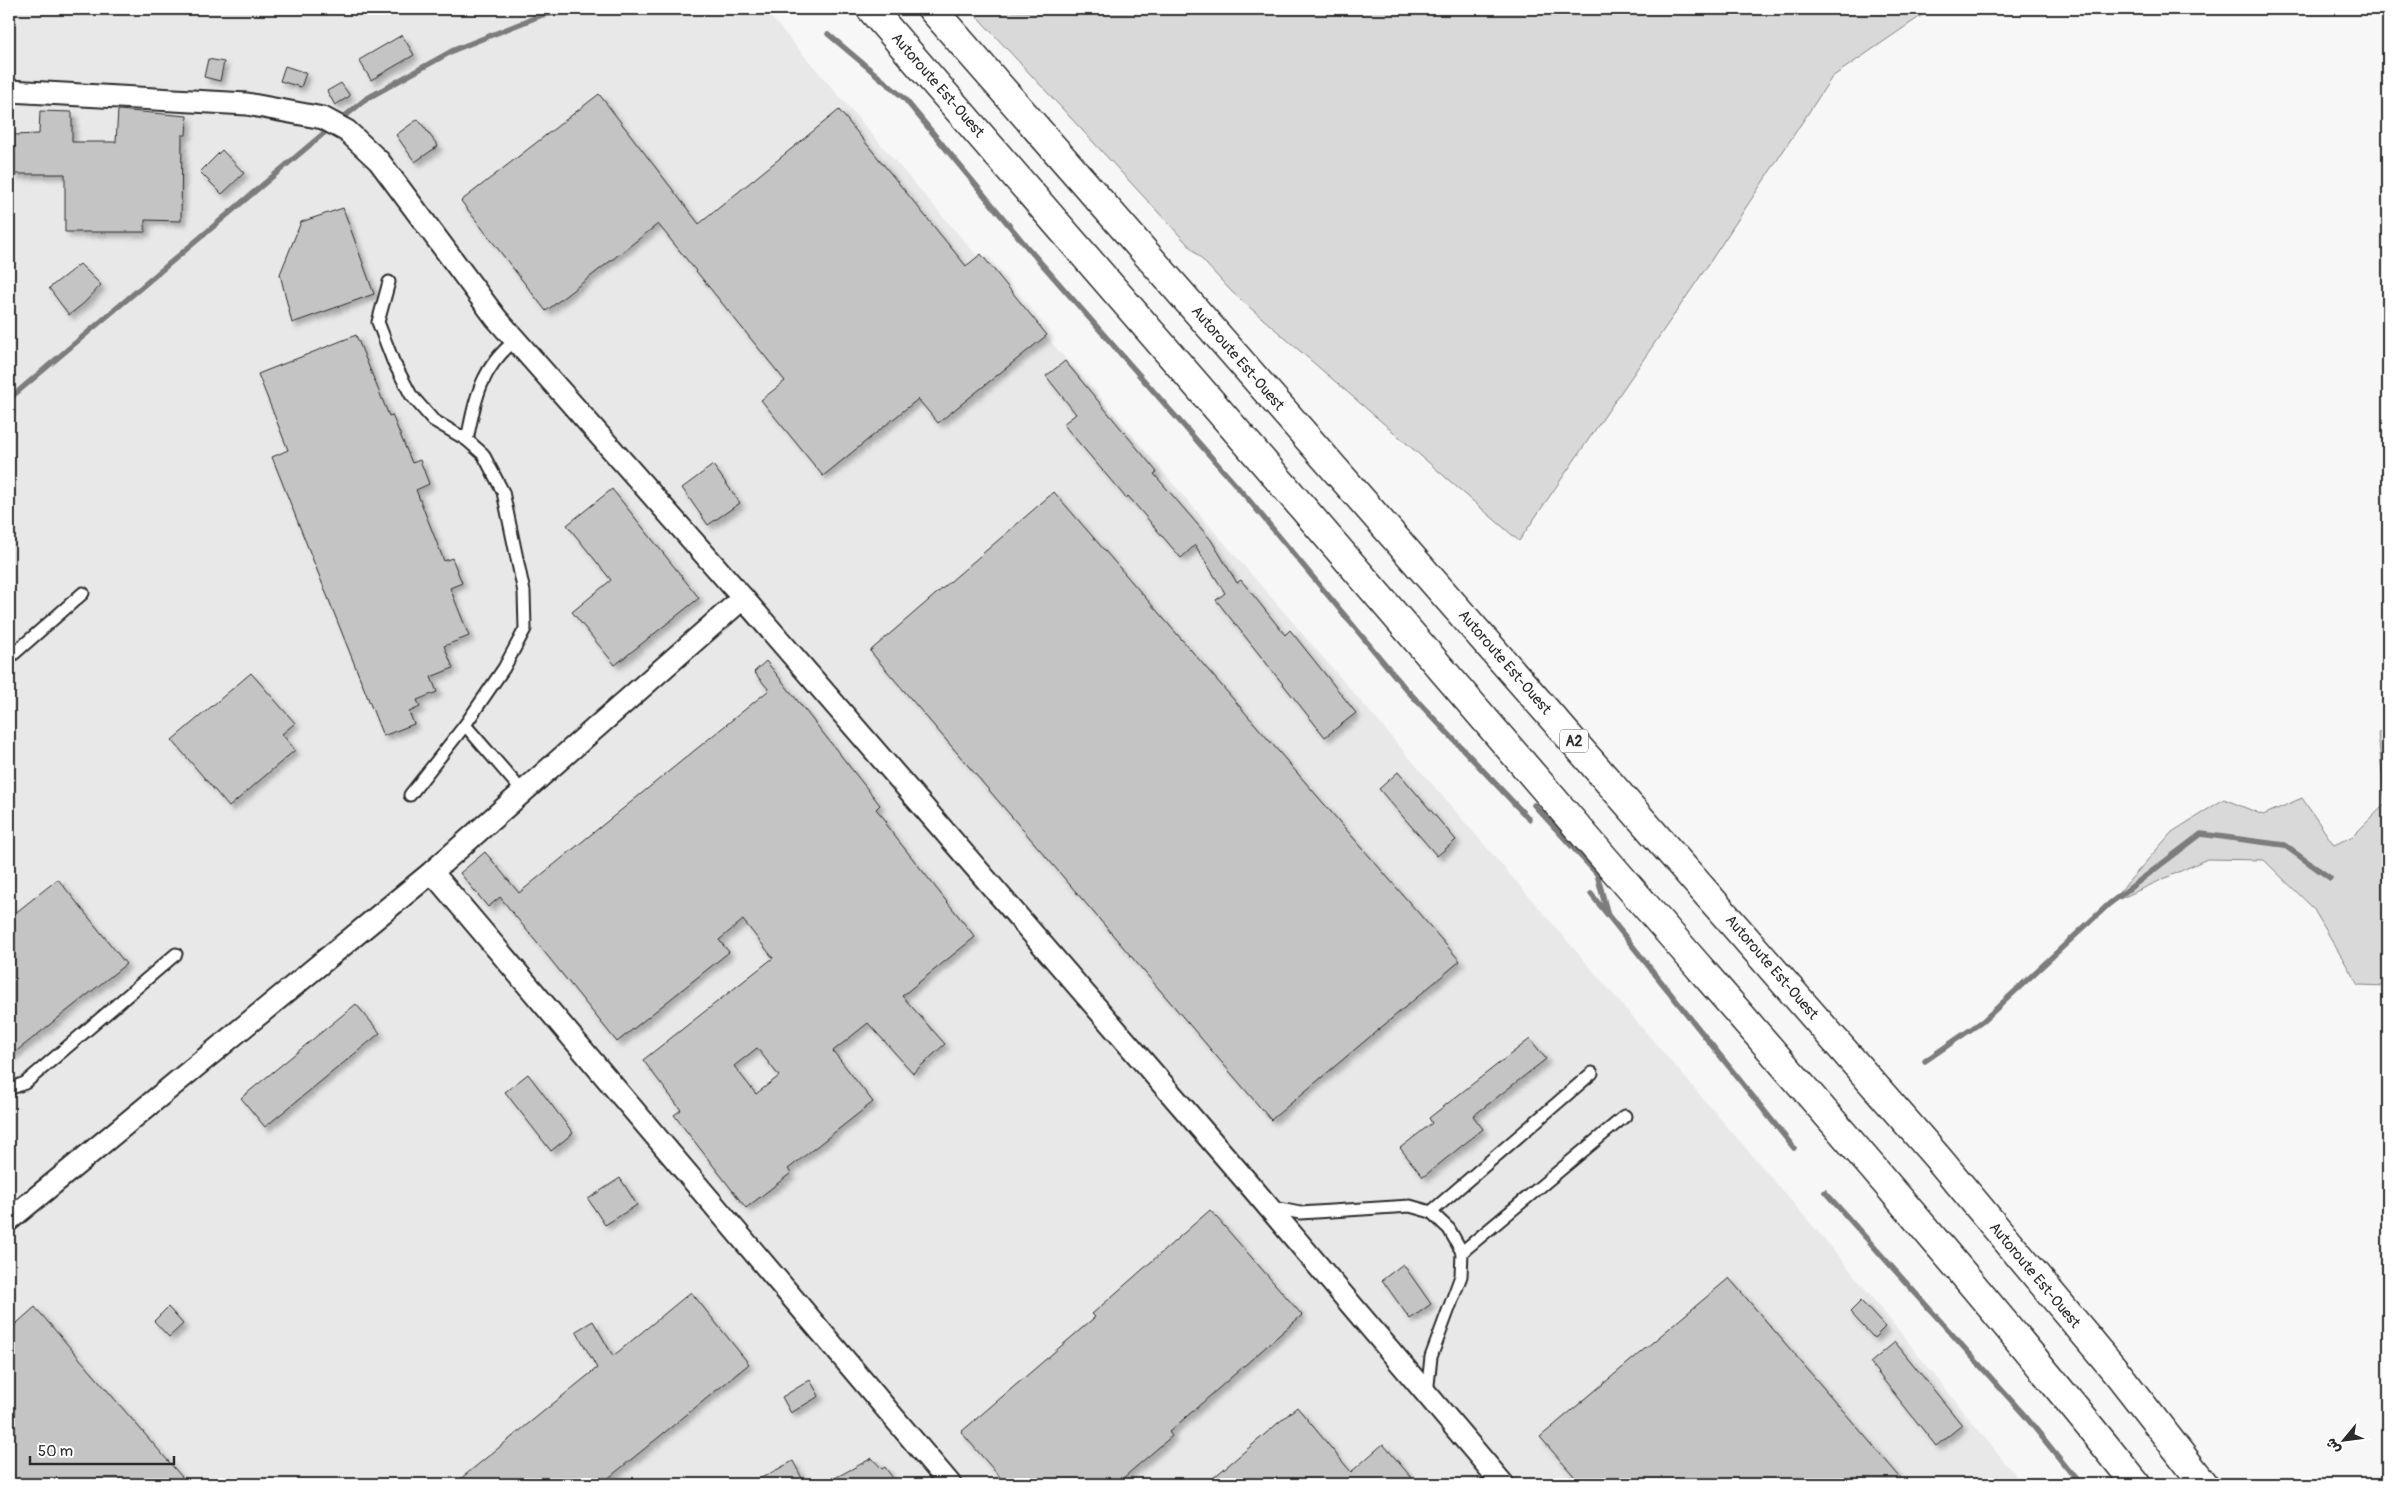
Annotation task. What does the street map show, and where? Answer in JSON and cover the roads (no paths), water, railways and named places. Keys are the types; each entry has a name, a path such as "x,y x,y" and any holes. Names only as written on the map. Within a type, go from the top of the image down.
{"highway":[{"name":"Autoroute Est-Ouest","path":"871,9 1190,374 1844,1135 2052,1379 2136,1484"},
{"name":"Autoroute Est-Ouest","path":"932,9 1937,1157 2119,1376 2204,1484"}],"street":[{"path":"9,91 247,104 323,118 347,131 379,161 496,318 743,598 1268,1207 1503,1484"},
{"path":"9,1220 432,872 743,598"},
{"path":"432,872 950,1484"}],"lane":[{"path":"389,282 378,322 392,361 411,395 433,420 466,440 483,454 503,492 524,592 525,630 504,668 465,725 410,794"},
{"path":"466,440 474,404 487,371 499,354 516,340"},
{"path":"9,658 83,593"},
{"path":"465,725 523,792"},
{"path":"9,1090 25,1083 176,954"},
{"path":"1431,1212 1592,1074"},
{"path":"1462,1252 1625,1116"},
{"path":"1268,1207 1300,1213 1410,1206 1431,1212 1449,1229 1462,1252 1461,1276 1431,1357 1427,1394"}],"waterway":[{"path":"339,121 366,99 454,50 542,15 579,9"},
{"path":"1005,9 1086,9"},
{"path":"828,34 904,98 1027,247 1248,499 1405,688 1529,819"},
{"path":"9,399 330,128"},
{"path":"1534,805 1597,874 1607,912"},
{"path":"1925,1061 1983,1021 2109,904 2201,834 2284,845 2330,878"},
{"path":"1591,894 1794,1148"},
{"path":"1825,1192 2026,1417 2080,1484"}]}
